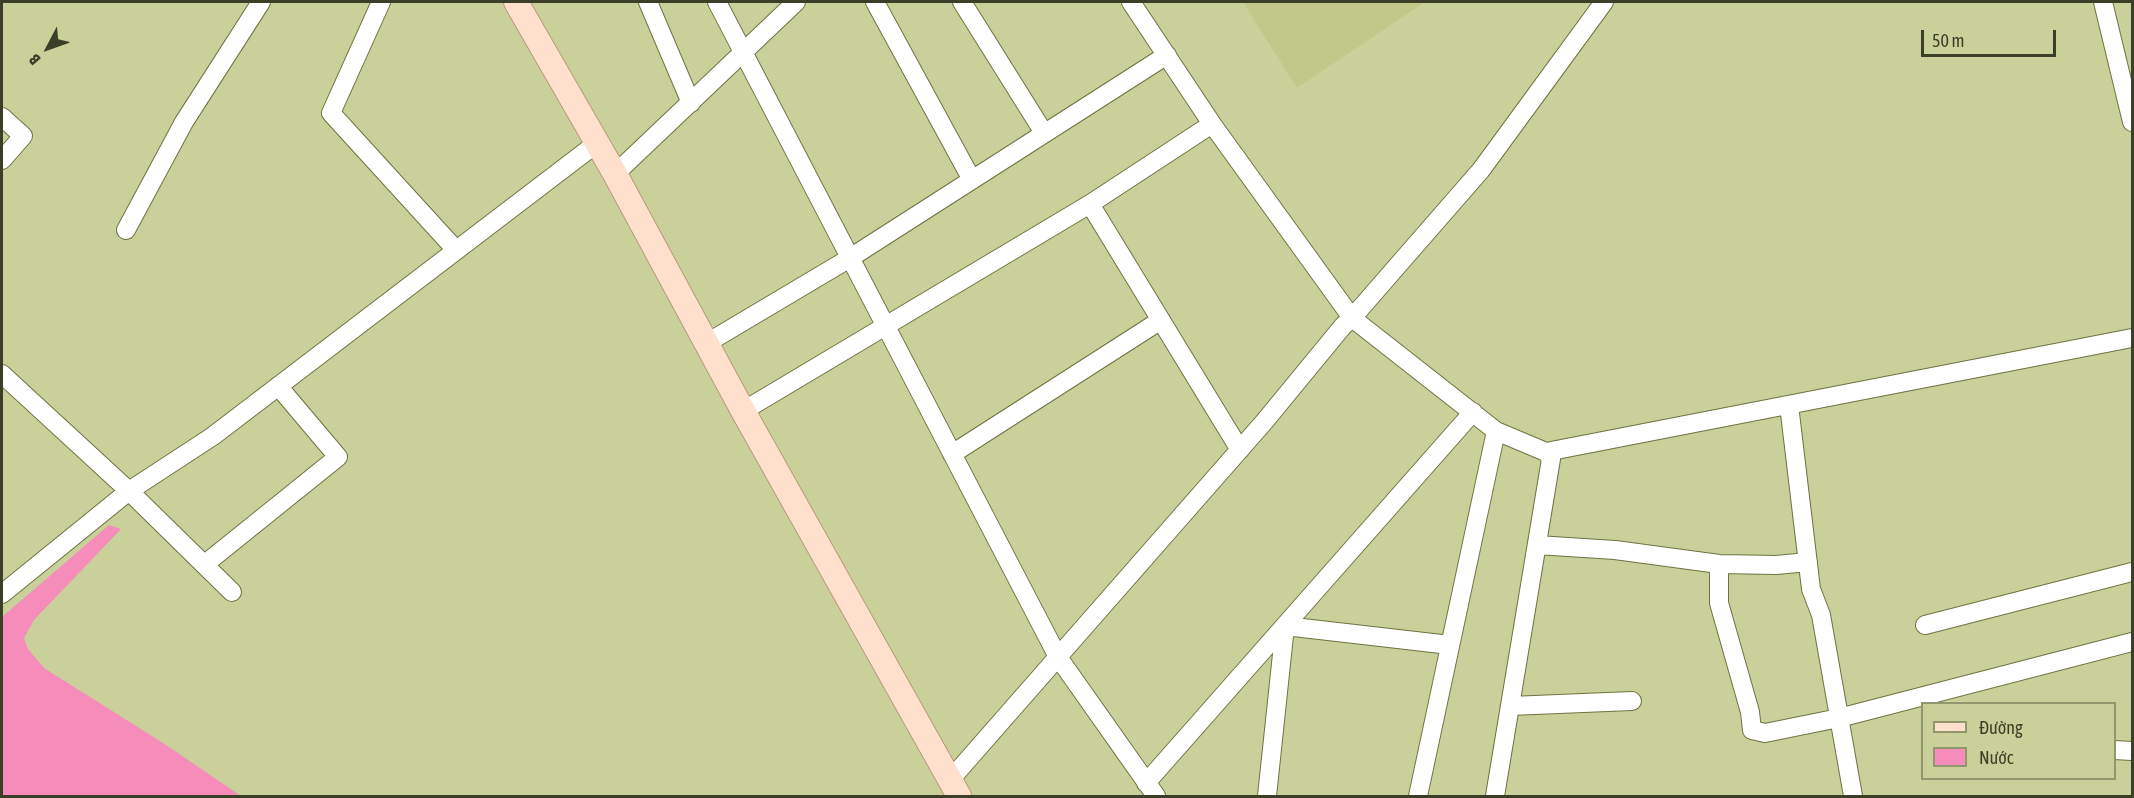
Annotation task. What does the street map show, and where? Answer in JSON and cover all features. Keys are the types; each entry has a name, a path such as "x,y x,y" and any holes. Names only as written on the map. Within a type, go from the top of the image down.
{"main road":[{"path":"516,2 615,174 743,411 955,788"}],"street":[{"path":"126,231 184,122 261,2"},
{"path":"381,2 331,113 456,250"},
{"path":"648,2 691,103"},
{"path":"717,2 1058,657 1151,790 1285,626 1473,412"},
{"path":"615,174 796,2"},
{"path":"875,2 972,180"},
{"path":"962,2 1044,133"},
{"path":"1131,2 1212,124 1352,318 1496,431 1546,452 1551,459 1495,796"},
{"path":"955,788 1058,657 1240,450 1343,326 1481,170 1604,2"},
{"path":"2103,2 2133,122"},
{"path":"707,343 850,258 1167,55"},
{"path":"2,117 23,136 2,160"},
{"path":"743,411 1090,204 1212,124"},
{"path":"2,594 105,509 213,436 597,142"},
{"path":"1090,204 1240,450"},
{"path":"952,454 1161,320"},
{"path":"1546,452 2133,338"},
{"path":"2,374 129,491 232,592"},
{"path":"205,564 338,457 278,386"},
{"path":"1789,405 1811,589 1821,615 1853,796"},
{"path":"1418,796 1496,431"},
{"path":"1537,545 1615,550 1719,564 1776,565 1808,562"},
{"path":"1719,564 1719,603 1750,712 1752,730 1765,734 1839,718 2133,642"},
{"path":"1925,625 2133,572"},
{"path":"1285,626 1450,645"},
{"path":"1266,796 1285,626"},
{"path":"1510,706 1632,701"},
{"path":"2116,750 2133,751"}],"shaded area":[{"path":"1243,2 1425,2 1297,88"}],"water":[{"path":"109,525 121,529 34,620 24,638 28,649 44,668 163,743 241,796 2,796 2,617"}]}
